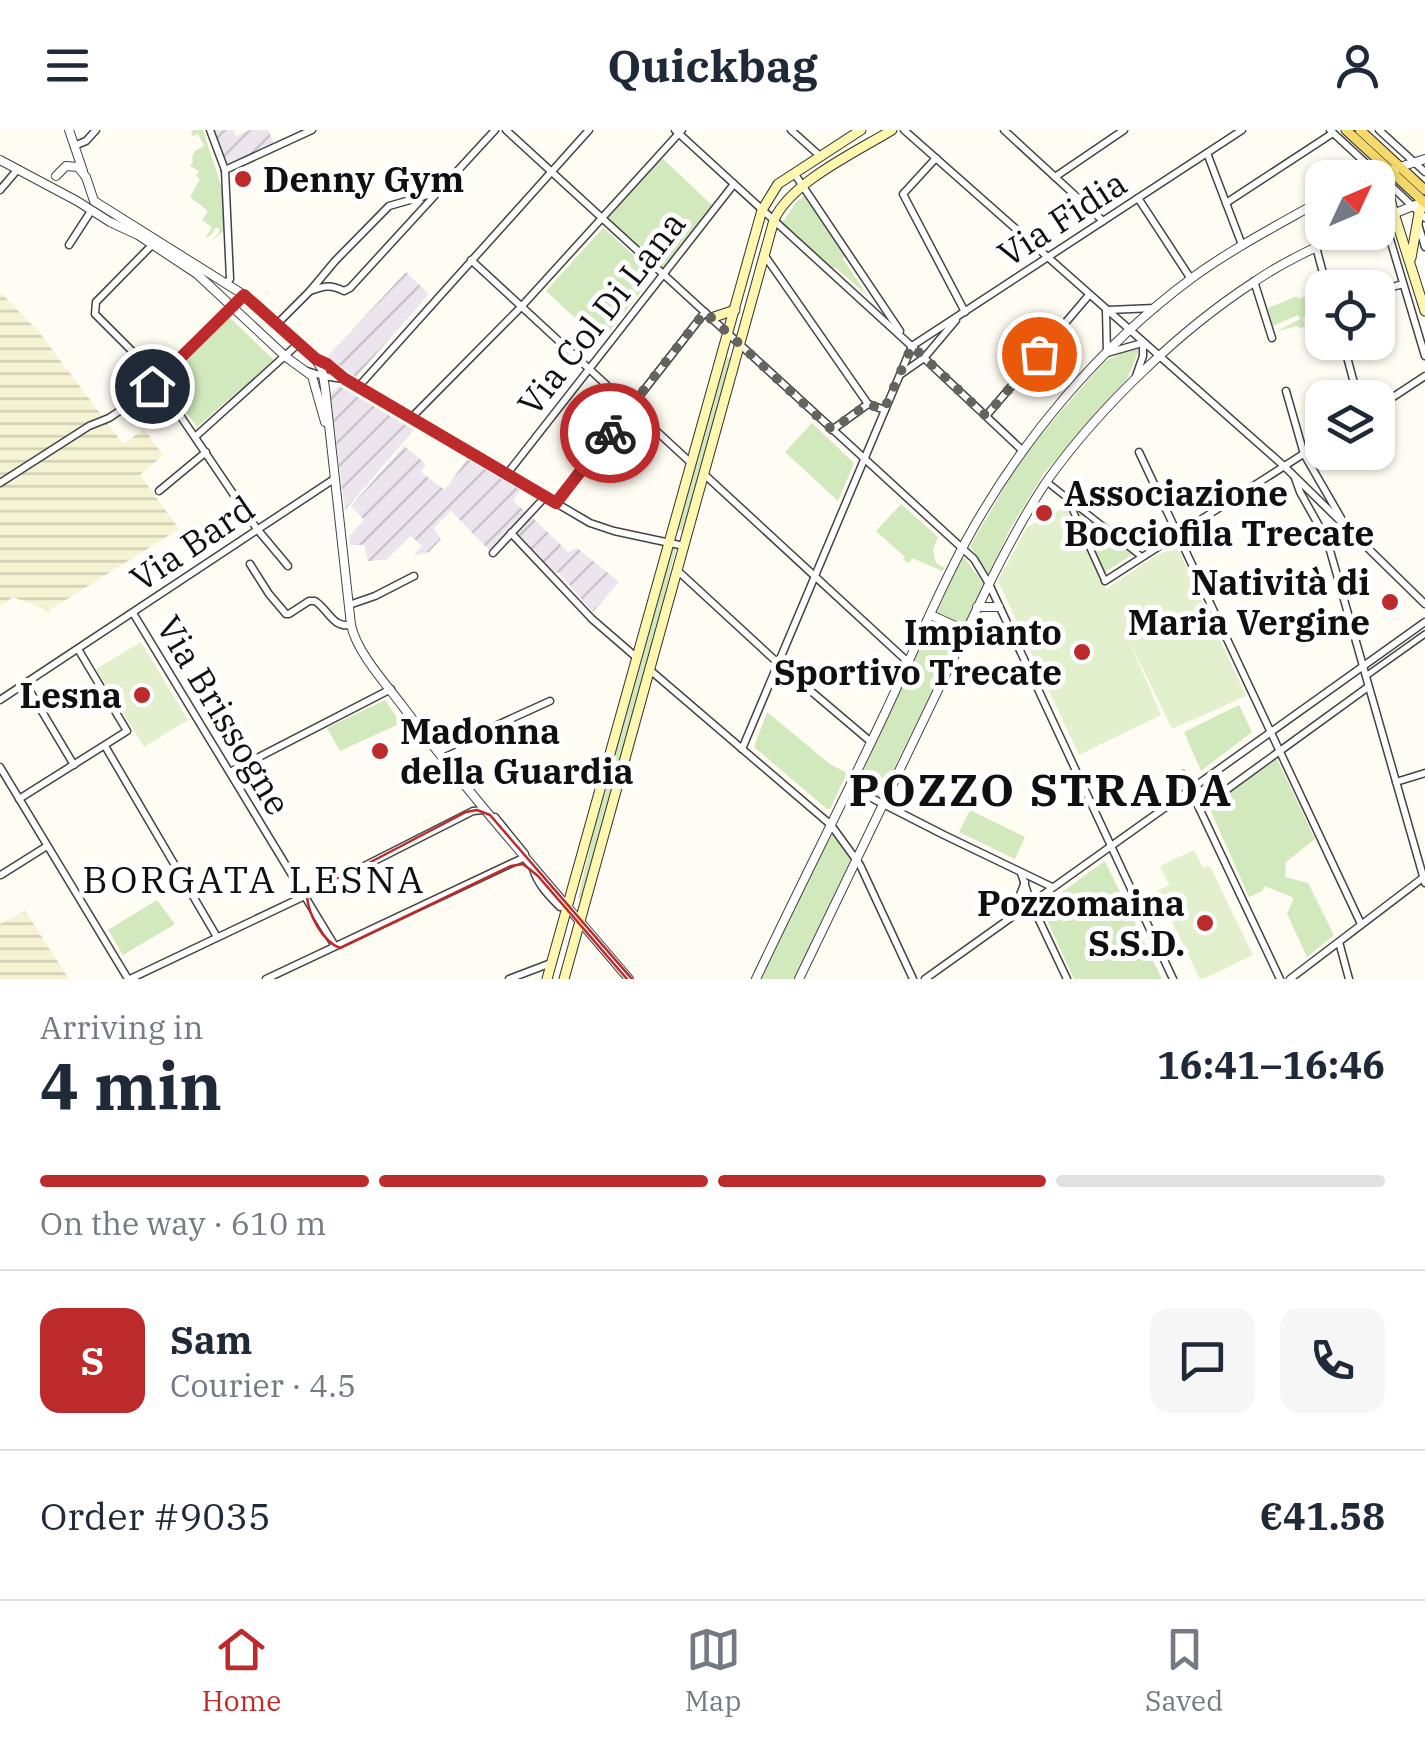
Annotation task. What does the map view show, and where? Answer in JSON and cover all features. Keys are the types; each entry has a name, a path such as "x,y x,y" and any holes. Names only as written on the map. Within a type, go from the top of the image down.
{"main road":[{"path":"547,979 762,210 774,190 794,173 862,130"},
{"path":"564,979 774,220 802,185 892,130"},
{"path":"1346,130 1372,160"},
{"path":"1360,130 1377,160"},
{"path":"1395,179 1425,190"},
{"path":"1395,184 1421,209 1410,260"},
{"path":"1395,217 1425,311"},
{"path":"708,315 735,310"}],"street":[{"path":"68,130 94,201 113,219 197,274 306,370 345,379"},
{"path":"73,146 86,142 96,130"},
{"path":"210,130 225,170 230,279 227,284"},
{"path":"225,170 312,130"},
{"path":"310,291 326,285 350,288 495,130"},
{"path":"506,130 863,460 963,547 980,568 1173,979"},
{"path":"359,386 588,130"},
{"path":"792,130 820,156"},
{"path":"904,130 1284,466 1425,604"},
{"path":"1004,130 1103,221"},
{"path":"1055,177 1124,130"},
{"name":"Via Fidia","path":"909,343 962,313 1242,130"},
{"path":"1379,130 1425,172"},
{"path":"412,417 521,306 679,131 1023,451"},
{"path":"1226,203 1332,132 1363,160"},
{"path":"58,191 56,176 72,157 73,146"},
{"path":"1208,152 1242,245"},
{"path":"936,158 903,194 962,313"},
{"path":"1395,171 1425,158"},
{"path":"0,160 227,284 345,379 590,523 686,546"},
{"path":"66,166 83,171"},
{"path":"0,190 18,169"},
{"path":"794,173 909,343"},
{"path":"33,177 56,176"},
{"path":"68,197 82,192 87,184"},
{"name":"Via Col Di Lana","path":"507,474 734,184"},
{"path":"277,324 389,206 438,192"},
{"path":"1138,198 1191,279"},
{"path":"1395,214 1421,209 1425,247"},
{"path":"69,245 91,210"},
{"path":"756,979 963,547 1023,451 1106,354 1155,308 1242,245 1305,210"},
{"path":"153,244 96,302 95,314 157,382 288,566"},
{"path":"798,979 988,584 1046,482 1134,379 1254,282 1311,250"},
{"path":"1391,250 1425,356"},
{"path":"764,256 868,404 884,410"},
{"path":"471,260 690,462"},
{"path":"1254,282 1272,338"},
{"path":"1395,286 1403,284"},
{"path":"0,482 145,394 244,295"},
{"path":"986,416 1089,295"},
{"path":"1106,310 1155,308"},
{"path":"1106,310 1106,354"},
{"name":"Via Fidia","path":"900,374 924,358 962,313"},
{"path":"556,503 708,315"},
{"path":"742,749 900,374 909,343"},
{"path":"1106,354 1143,343"},
{"path":"1134,379 1143,343"},
{"path":"195,437 298,344"},
{"path":"316,359 325,388 348,605 358,645 483,809 629,979"},
{"path":"306,370 314,380 329,432"},
{"path":"1395,396 1425,376"},
{"path":"325,388 335,378"},
{"path":"1286,391 1304,454 1347,528"},
{"path":"832,430 868,404"},
{"path":"158,491 206,452"},
{"path":"1138,452 1361,924"},
{"path":"1068,500 1106,581 1304,454"},
{"path":"705,475 909,663"},
{"path":"1290,979 1424,879 1327,540 1295,477"},
{"name":"Via Bard","path":"0,700 334,478"},
{"path":"1046,482 1143,558"},
{"path":"493,553 545,497"},
{"path":"1327,540 1347,528"},
{"path":"511,533 592,619 636,657"},
{"path":"250,564 286,614 315,601 337,624 351,625"},
{"path":"678,571 871,742"},
{"path":"348,605 414,576"},
{"path":"977,608 1000,607"},
{"name":"Via Brissogne","path":"133,612 335,946"},
{"path":"931,615 966,631"},
{"path":"924,979 1425,622"},
{"path":"1366,676 1425,634"},
{"path":"19,798 126,733 78,649"},
{"path":"650,670 832,825 856,858 913,979"},
{"path":"25,684 74,765"},
{"path":"1200,808 1368,688"},
{"path":"230,772 390,690"},
{"path":"438,752 550,700"},
{"path":"105,746 217,936"},
{"path":"0,767 130,979 473,811 483,809 501,823 520,844 532,866"},
{"path":"1183,774 1280,979"},
{"path":"1396,782 1425,774"},
{"path":"850,787 1052,887"},
{"path":"1,875 48,846"},
{"path":"266,979 525,857"},
{"path":"1021,872 1067,979"},
{"path":"1010,918 1026,881"},
{"path":"1339,941 1349,979"},
{"path":"509,979 551,963"}],"shaded area":[{"path":"212,130 233,130 236,136 250,130 268,130 275,145 223,167"},
{"path":"406,272 429,294 356,377 327,357"},
{"path":"0,292 39,332 123,444 144,429 163,455 140,475 179,529 48,611 13,597 0,606"},
{"path":"339,386 414,430 345,510 330,394"},
{"path":"404,446 426,464 421,472 445,490 467,459 520,490 513,501 527,513 491,552 451,511 434,528 441,539 429,552 413,556 422,546 411,536 386,560 368,561 364,545 350,545 349,536 364,520 351,506"},
{"path":"530,515 568,552 577,548 619,582 593,612 558,572 553,574 514,533"},
{"path":"25,911 69,979 0,979 0,924"}],"green space":[{"path":"193,130 203,130 223,191 225,230 212,241 219,228 205,239 212,227 202,220 208,211 190,197 200,179 196,176 199,171 190,166 192,157 204,146 198,134 193,136"},
{"path":"659,155 715,208 663,273 602,218"},
{"path":"808,194 847,251 843,259 868,296 835,267 831,273 780,226 797,201"},
{"path":"603,228 648,268 650,280 601,342 546,291"},
{"path":"1297,296 1305,296 1305,327 1277,331 1300,319 1298,315 1273,326 1268,308"},
{"path":"229,317 274,360 197,427 165,382"},
{"path":"1133,347 1139,350 1127,379 1044,473 1010,529 989,574 970,546 1024,454 1104,362"},
{"path":"725,356 731,359 684,531 677,530"},
{"path":"812,423 854,463 838,501 785,452"},
{"path":"1067,501 1136,552 1102,574"},
{"path":"901,504 938,537 933,550 936,563 945,568 942,571 912,558 909,563 903,560 905,557 876,531"},
{"name":"Impianto Sportivo Trecate","path":"1066,507 1106,589 1177,546 1246,696 1172,729 1128,638 1161,715 1079,755 998,581 1027,527"},
{"path":"672,547 676,548 660,614 581,899 578,898 594,831"},
{"path":"963,556 984,585 879,799 855,788"},
{"name":"Lesna","path":"141,642 188,720 144,747 96,669"},
{"path":"385,700 401,723 340,751 327,728"},
{"path":"1239,705 1252,732 1201,771 1184,732"},
{"path":"767,712 830,764 847,773 830,809 754,747"},
{"path":"1277,759 1315,839 1286,862 1285,877 1308,883 1334,935 1307,957 1287,914 1294,898 1265,886 1249,897 1209,807"},
{"path":"970,810 1025,837 1015,859 959,832"},
{"path":"832,831 851,859 794,979 760,979"},
{"name":"Pozzomaina S.S.D.","path":"1194,850 1203,868 1210,866 1253,955 1203,979 1157,891 1169,885 1160,866"},
{"path":"1105,861 1162,979 1074,979 1041,907"},
{"path":"157,900 175,924 123,955 108,930"}],"tram line":[{"path":"627,979 538,876 523,864 511,866 340,948 317,926 307,896 311,890 477,810 490,815 632,979"}],"way so far":[{"path":"610,433 705,312 832,430 868,404 884,410 912,346 986,416 1039,354"}],"place":[{"name":"Denny Gym","path":"243,179"},
{"name":"Associazione Bocciofila Trecate","path":"1044,513"},
{"name":"Natività di Maria Vergine","path":"1390,602"},
{"name":"Impianto Sportivo Trecate","path":"1082,652"},
{"name":"Lesna","path":"142,695"},
{"name":"Madonna della Guardia","path":"380,751"},
{"name":"Pozzomaina S.S.D.","path":"1205,923"}],"district":[{"name":"POZZO STRADA","path":"1041,789"},
{"name":"BORGATA LESNA","path":"254,878"}],"route":[{"path":"152,386 244,295 316,359 345,379 556,503 610,433"}]}
